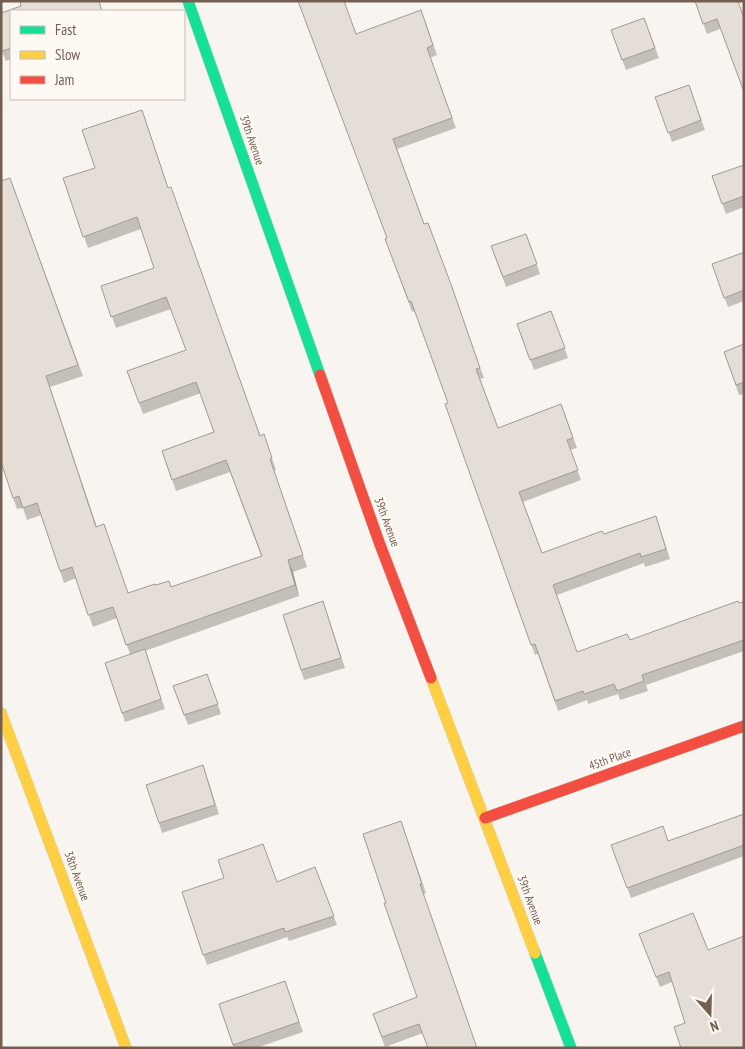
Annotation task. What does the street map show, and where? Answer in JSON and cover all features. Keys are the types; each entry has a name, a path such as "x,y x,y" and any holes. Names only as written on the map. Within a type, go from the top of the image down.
{"main road":[{"name":"39th Avenue","path":"188,1 379,542 571,1048"},
{"name":"38th Avenue","path":"1,713 126,1048"},
{"name":"45th Place","path":"485,818 744,726"}],"building":[{"path":"20,1 99,1 102,10 10,10 10,48 2,51 1,13 21,6"},
{"path":"298,1 344,1 356,34 421,10 433,45 427,48 452,118 393,139 424,224 428,223 452,287 480,368 476,369 498,428 561,404 573,438 567,440 578,470 519,492 542,553 602,531 604,534 656,516 666,549 641,557 640,553 553,585 577,652 627,634 630,640 738,601 739,603 744,602 744,640 642,675 644,681 617,691 614,684 584,694 583,691 555,701 535,644 531,645 445,404 448,403 411,301 409,302 385,239 387,238"},
{"path":"695,1 738,1 744,18 744,92 717,19 703,24"},
{"path":"644,18 655,48 622,60 611,30"},
{"path":"689,85 701,120 668,133 655,97"},
{"path":"142,110 168,188 171,187 260,436 264,434 272,458 270,459 303,555 288,560 295,585 126,645 113,607 88,615 72,567 60,571 37,503 23,508 19,496 13,498 1,462 1,181 10,178 78,365 46,376 96,527 104,524 128,593 169,581 171,587 262,556 226,460 172,480 162,451 214,432 196,382 139,403 127,371 186,350 166,297 111,317 101,286 154,268 137,217 83,237 63,178 95,168 82,130"},
{"path":"744,165 744,196 722,204 712,176"},
{"path":"526,234 537,264 503,277 491,246"},
{"path":"742,253 744,256 744,290 724,298 712,264"},
{"path":"551,311 565,348 530,360 517,324"},
{"path":"744,344 744,382 736,385 724,352"},
{"path":"323,601 341,658 301,670 283,615"},
{"path":"145,649 161,699 122,713 105,663"},
{"path":"207,674 218,704 184,715 173,686"},
{"path":"203,765 215,805 159,823 146,785"},
{"path":"744,814 744,845 627,888 611,845 663,826 668,841"},
{"path":"401,821 422,884 420,884 477,1048 428,1048 419,1024 382,1037 373,1014 417,997 384,903 386,903 363,834"},
{"path":"263,844 277,882 315,867 334,916 285,932 284,928 203,955 182,892 224,878 218,860"},
{"path":"693,913 708,950 744,936 744,1048 681,1048 674,1027 685,1023 669,972 656,977 639,934"},
{"path":"285,981 299,1022 233,1045 219,1004"}],"traffic: fast":[{"path":"188,1 320,375"},
{"path":"535,953 571,1048"}],"traffic: slow":[{"path":"431,678 535,953"},
{"path":"1,713 126,1048"}],"traffic: jam":[{"path":"320,375 379,542 431,678"},
{"path":"485,818 744,726"}]}
